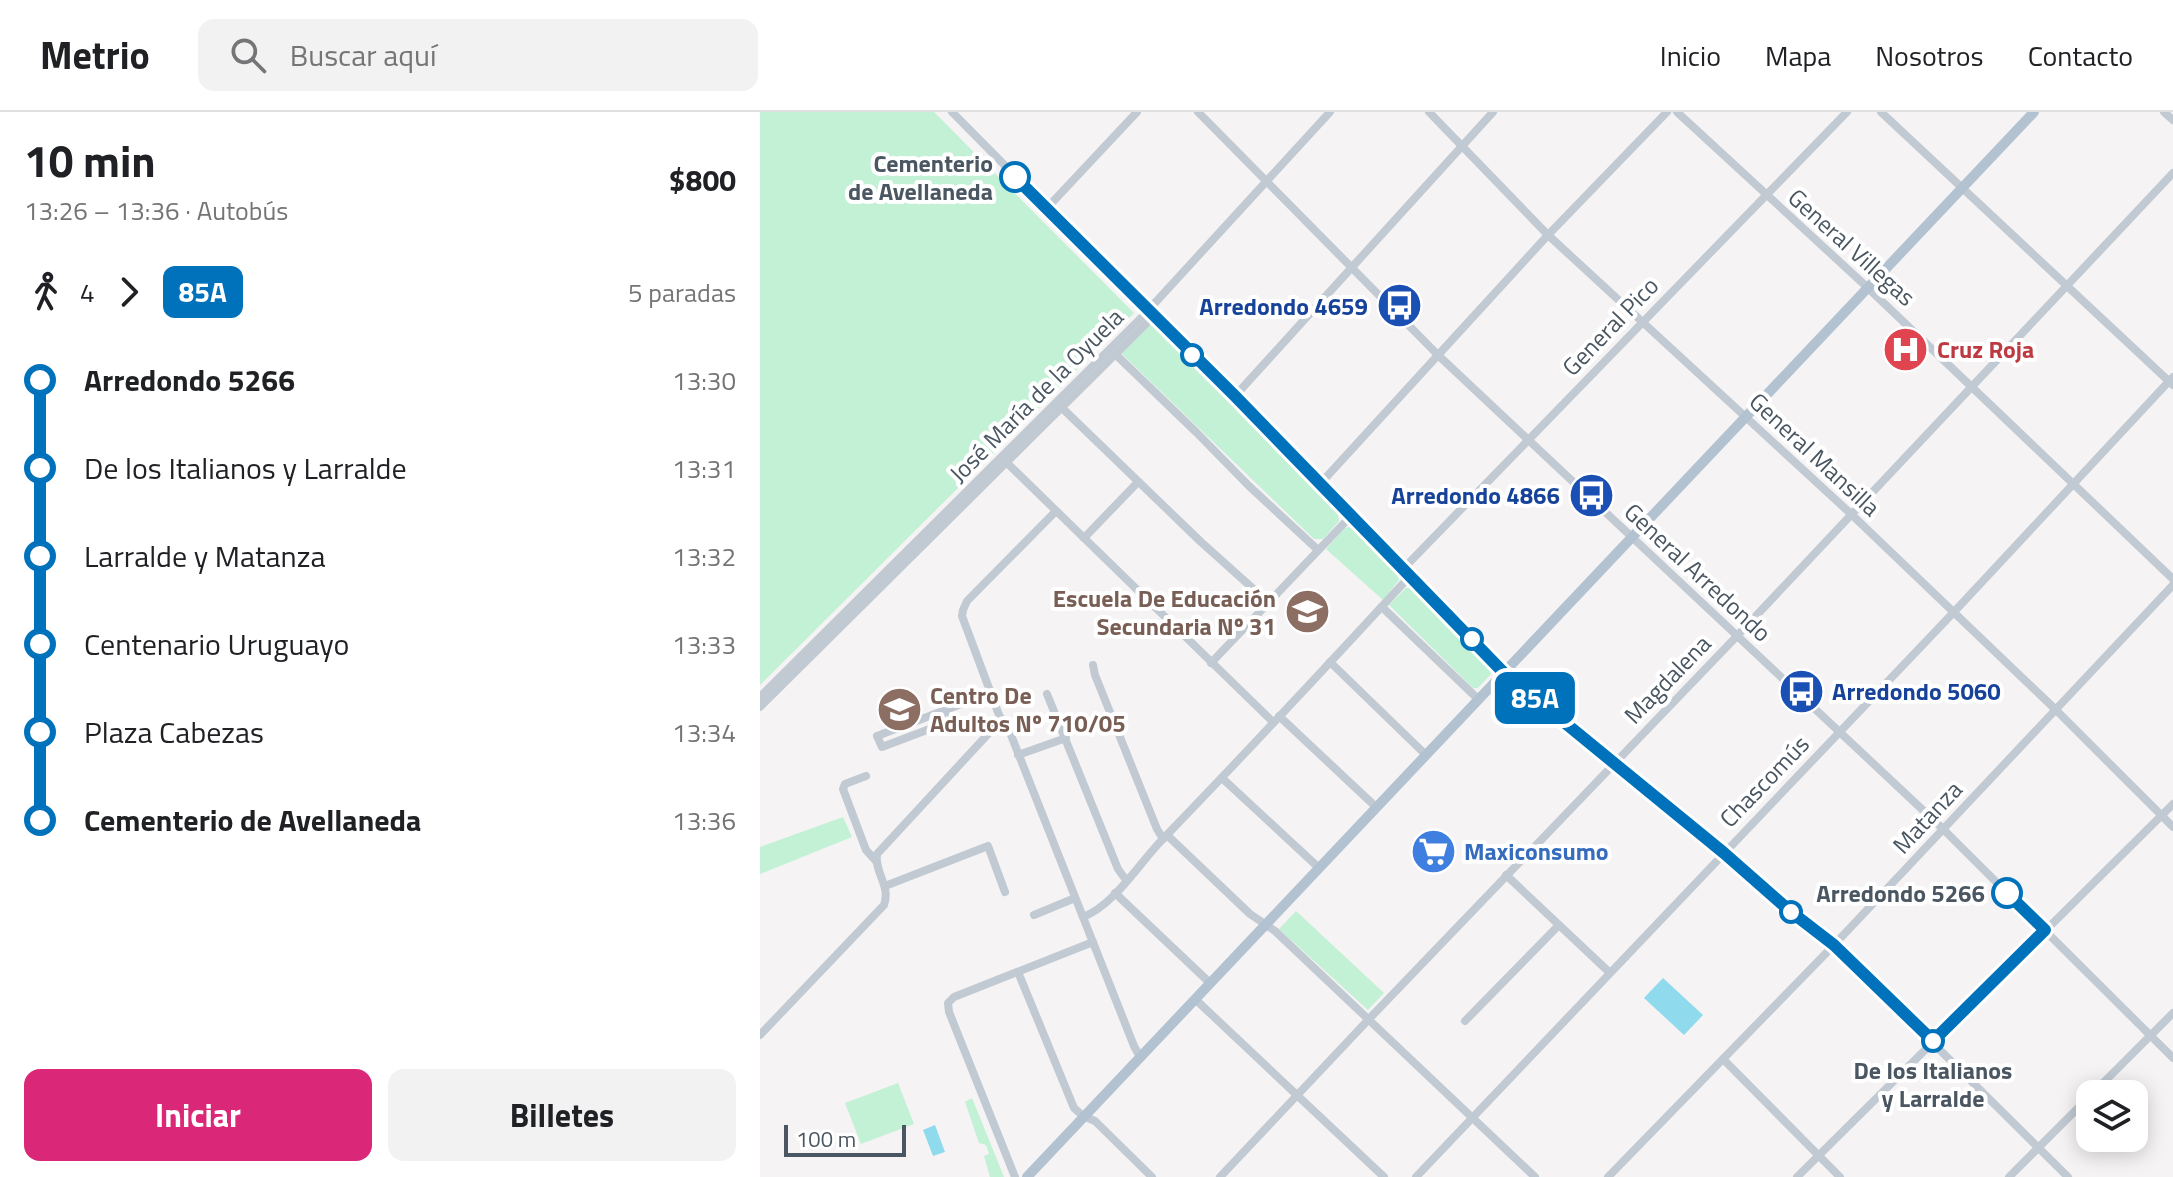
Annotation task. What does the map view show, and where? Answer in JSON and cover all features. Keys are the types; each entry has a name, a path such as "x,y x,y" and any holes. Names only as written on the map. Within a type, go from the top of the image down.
{"main road":[{"path":"1027,1177 1963,188 2029,114"}],"street":[{"path":"952,112 1235,396 1504,673 1834,945 2068,1177"},
{"path":"1047,208 1137,112"},
{"name":"General Arredondo","path":"1198,112 1439,356 1943,829 2173,1058"},
{"name":"José María de la Oyuela","path":"760,707 1150,314 1330,112"},
{"name":"General Mansilla","path":"1429,112 1548,235 1850,513 2173,827"},
{"path":"1235,396 1493,112"},
{"path":"1320,484 1548,235 1667,112"},
{"name":"General Villegas","path":"1677,112 1868,288 2173,579"},
{"name":"General Pico","path":"1083,917 1096,912 1115,893 1382,607 1406,573 1528,439 1847,112"},
{"path":"1881,112 2172,381"},
{"path":"2164,112 2173,120"},
{"name":"Magdalena","path":"1220,1177 1737,636 2173,173"},
{"path":"1113,351 1318,550"},
{"name":"Chascomús","path":"1416,1177 2172,381"},
{"path":"1059,405 1268,602"},
{"path":"1004,460 1211,663 1376,807"},
{"name":"José María de la Oyuela","path":"760,697 1004,460"},
{"path":"1084,538 1138,482"},
{"path":"1056,511 967,601 963,622 1140,1057"},
{"path":"1211,663 1351,516"},
{"name":"Matanza","path":"1612,1176 2173,585"},
{"path":"1382,607 1478,699"},
{"path":"1330,662 1426,755"},
{"path":"1093,665 1157,829 1250,914 1266,924 1535,1177"},
{"path":"944,710 948,722 882,747 877,736 944,710 990,693"},
{"path":"1047,694 1118,869 1126,880"},
{"path":"876,861 881,848 1001,720"},
{"path":"1018,755 1066,738"},
{"path":"760,1035 884,905 885,886 876,861 866,850 843,789 845,784 866,776"},
{"path":"1222,778 1318,867"},
{"path":"1797,1177 2173,804"},
{"path":"885,886 988,846 1005,892"},
{"path":"1506,875 1609,972"},
{"path":"1115,893 1210,983"},
{"path":"1034,915 1075,898"},
{"path":"1465,1021 1558,926"},
{"path":"1015,1177 948,1003 954,997 1093,942"},
{"path":"1018,972 1074,1108 1095,1121 1152,1177"},
{"path":"1195,999 1384,1177"},
{"path":"2106,1080 2173,1013"},
{"path":"1723,1059 1840,1177"},
{"path":"2009,1177 2076,1110"}],"green space":[{"name":"Cementerio de Avellaneda","path":"760,112 934,112 1134,313 760,685"},
{"path":"1153,325 1338,513 1339,521 1323,539 1314,539 1123,355"},
{"path":"1350,527 1398,574 1399,580 1383,600 1326,549 1345,528"},
{"path":"1412,587 1492,669 1478,688 1473,688 1389,605 1406,588"},
{"path":"843,817 852,837 760,874 760,847"},
{"path":"1296,911 1384,993 1368,1010 1279,929"},
{"path":"898,1083 914,1124 861,1144 845,1103"},
{"path":"972,1098 1004,1177 990,1177 984,1156 989,1154 986,1145 979,1143 965,1102"}],"water":[{"path":"1663,978 1703,1015 1684,1035 1644,998"},
{"path":"935,1125 945,1152 933,1156 923,1130"}],"bus line":[{"name":"85A","path":"1015,177 1235,396 1504,673 1834,945 1933,1041 2045,930 2007,893"}],"place":[{"name":"Cementerio de Avellaneda","path":"1015,177"},
{"name":"Arredondo 4659","path":"1399,306"},
{"name":"Cruz Roja","path":"1906,349"},
{"name":"Arredondo 4866","path":"1591,495"},
{"name":"Escuela De Educación Secundaria Nº 31","path":"1307,612"},
{"name":"Arredondo 5060","path":"1801,691"},
{"name":"Centro De Adultos Nº 710/05","path":"899,709"},
{"name":"Maxiconsumo","path":"1433,851"},
{"name":"Arredondo 5266","path":"2007,893"},
{"name":"De los Italianos y Larralde","path":"1933,1041"}]}
